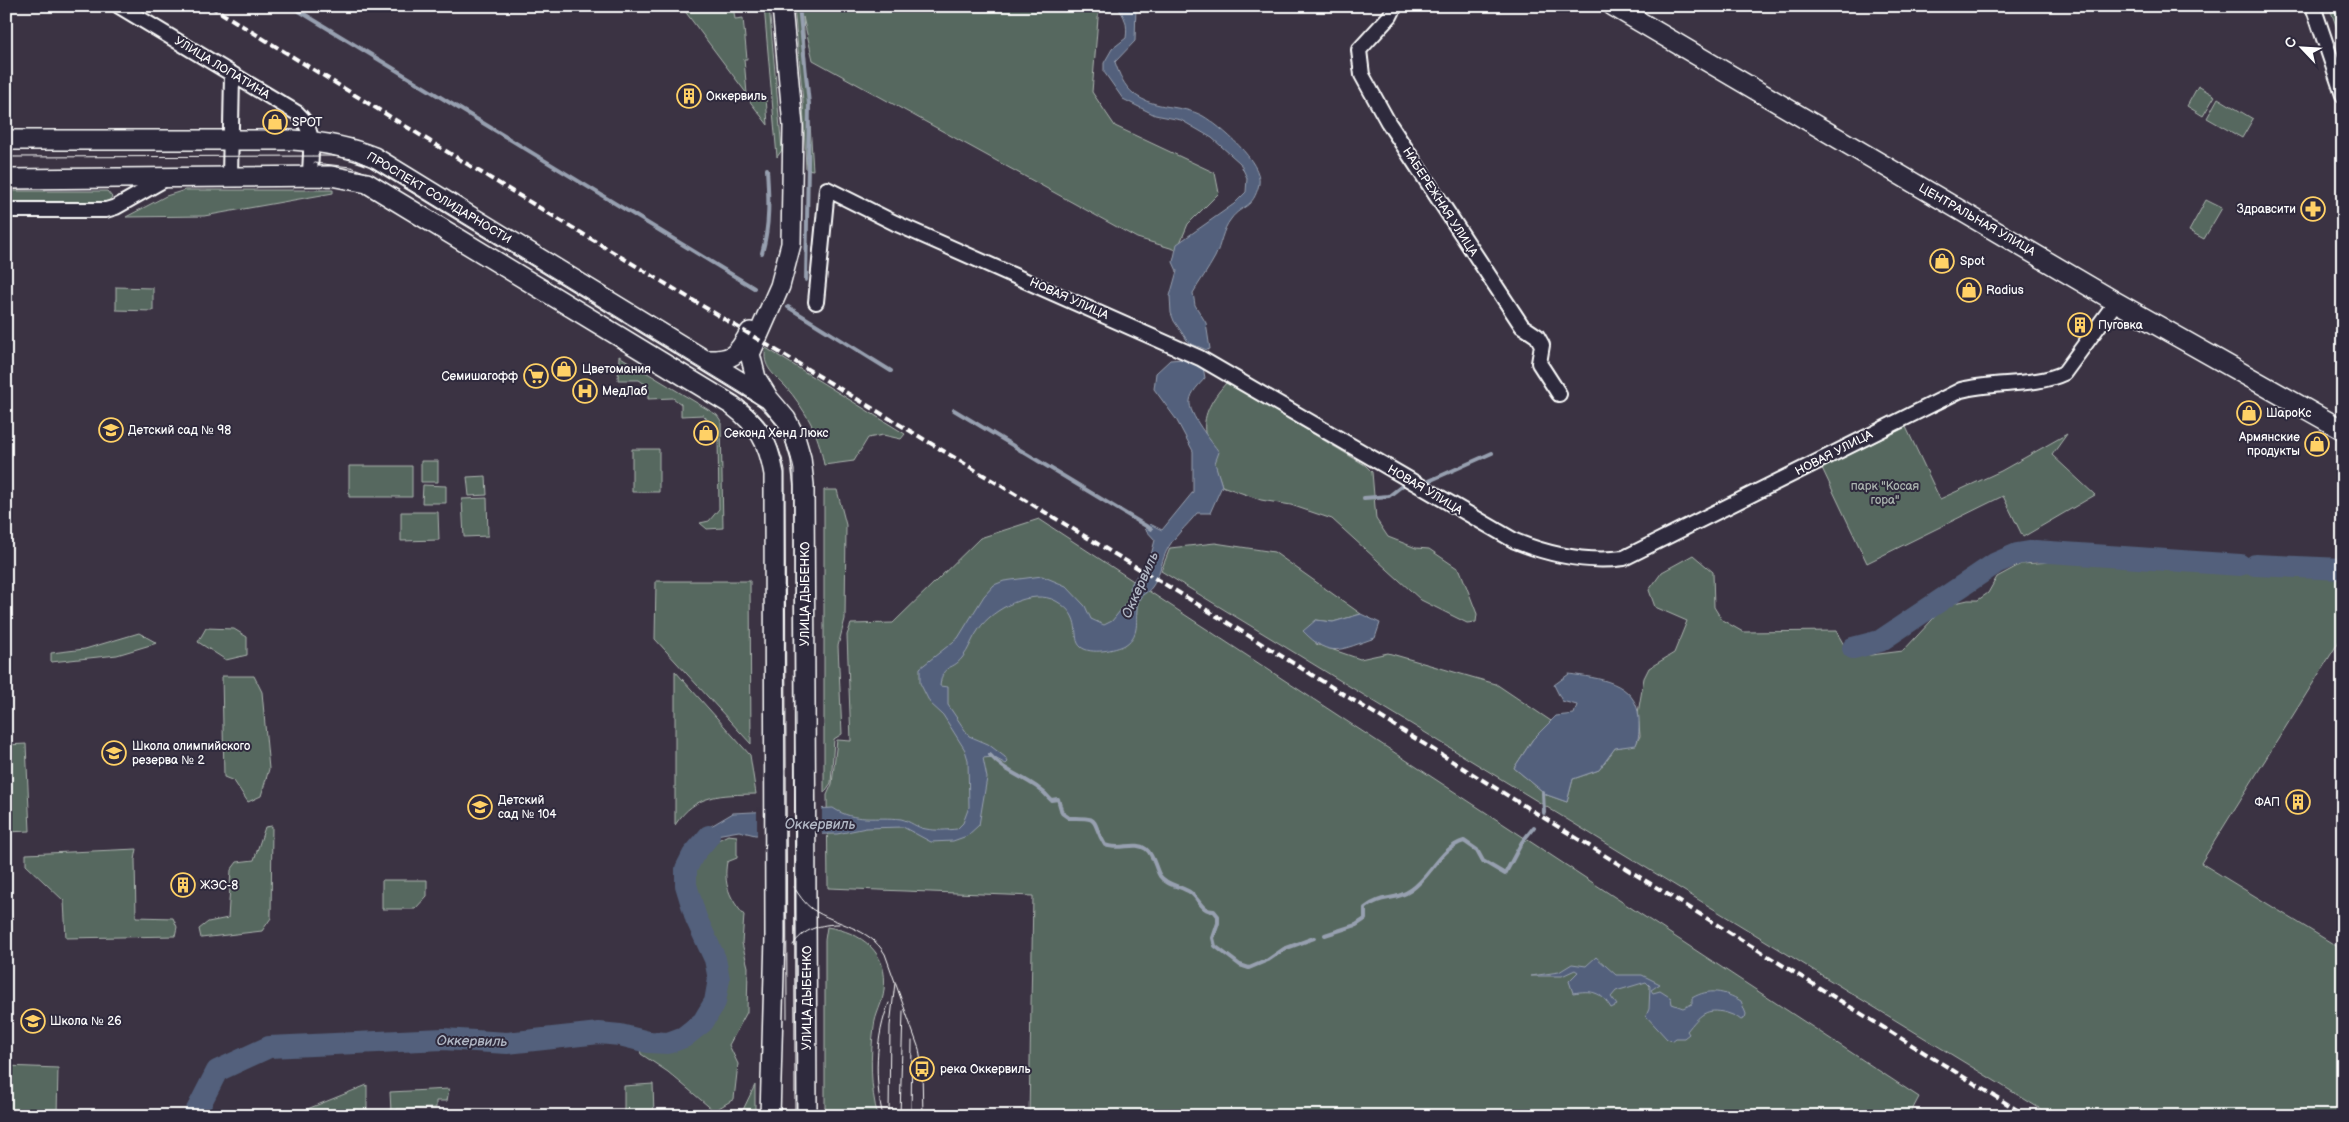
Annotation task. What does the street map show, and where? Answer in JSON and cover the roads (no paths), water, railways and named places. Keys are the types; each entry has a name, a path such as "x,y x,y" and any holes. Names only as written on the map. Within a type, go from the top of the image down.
{"main road":[{"path":"769,400 756,378 746,350 765,300 778,256 784,138 774,6"},
{"path":"705,360 722,361 746,350 780,286 791,244 793,126 782,6"},
{"name":"ЦЕНТРАЛЬНАЯ УЛИЦА","path":"1613,6 2116,302 2343,430"},
{"name":"ПРОСПЕКТ СОЛИДАРНОСТИ","path":"6,140 311,141 353,149 374,157 769,400"},
{"name":"ПРОСПЕКТ СОЛИДАРНОСТИ","path":"6,179 331,176 367,183 724,400 747,417 762,433 770,451 774,474 775,852 770,1116"},
{"name":"УЛИЦА ДЫБЕНКО","path":"769,400 786,419 795,437 801,458 804,485 807,1116"}],"street":[{"name":"УЛИЦА ЛОПАТИНА","path":"119,6 306,122 311,132 311,141"},
{"name":"НАБЕРЕЖНАЯ УЛИЦА","path":"1395,6 1390,16 1359,50 1362,75 1388,122 1522,326 1537,336 1542,345 1539,363 1559,394"},
{"path":"2312,6 2343,95"},
{"path":"230,177 232,75"},
{"path":"310,176 311,141"},
{"path":"6,210 106,210 116,207 168,178"},
{"name":"НОВАЯ УЛИЦА","path":"816,302 827,189 895,223 1200,358 1504,536 1535,548 1585,560 1606,560 1624,558 1961,390 1994,383 2051,379 2064,373 2116,302"}],"water":[{"path":"1117,6 1136,6 1135,41 1115,62 1127,87 1142,99 1159,105 1195,112 1203,116 1229,136 1248,155 1258,175 1259,184 1254,198 1247,206 1235,214 1228,223 1215,257 1193,293 1195,305 1206,323 1210,349 1207,350 1189,343 1174,321 1171,313 1170,296 1177,271 1173,262 1177,244 1234,204 1246,192 1247,178 1240,163 1212,138 1181,120 1155,115 1123,99 1104,72 1104,63 1112,49 1126,38 1127,29 1125,21"},
{"path":"1183,359 1203,367 1205,378 1192,395 1190,407 1196,420 1219,452 1215,463 1222,486 1210,513 1197,513 1169,547 1154,583 1139,600 1136,630 1131,640 1116,649 1090,651 1085,649 1078,643 1074,620 1065,607 1056,601 1036,597 1014,603 993,614 977,633 962,658 943,673 940,686 948,687 948,705 969,736 988,744 1005,757 1008,762 1006,764 993,757 983,758 987,778 979,825 967,836 953,841 931,842 903,827 866,828 837,834 755,835 739,831 716,835 705,845 694,863 687,859 706,829 733,813 833,808 849,816 901,819 930,830 957,829 963,823 969,807 968,760 965,750 943,715 930,703 920,683 920,668 958,638 984,596 994,585 1004,581 1042,576 1066,586 1085,606 1091,619 1104,625 1112,621 1131,597 1130,586 1151,555 1155,540 1145,529 1150,524 1162,530 1193,492 1193,451 1176,419 1154,389 1156,373 1170,360"},
{"path":"1361,614 1380,623 1375,638 1345,648 1337,650 1321,646 1303,631 1316,620 1333,622"},
{"path":"1569,674 1603,680 1623,689 1631,696 1636,706 1639,728 1636,745 1615,748 1599,770 1573,779 1567,802 1547,795 1514,768 1533,739 1556,716 1574,714 1577,705 1562,701 1554,685"},
{"path":"1596,957 1616,975 1642,975 1660,984 1651,990 1653,993 1660,991 1671,998 1672,1004 1683,1008 1692,1004 1692,998 1704,993 1716,992 1729,995 1741,1001 1746,1014 1745,1018 1741,1020 1720,1011 1709,1012 1696,1021 1687,1031 1689,1034 1684,1038 1676,1038 1672,1041 1667,1039 1646,1016 1649,1009 1650,986 1646,982 1616,991 1611,997 1617,1005 1611,1008 1603,998 1595,993 1573,993 1569,981 1578,972 1575,970 1562,976 1531,976 1559,972 1572,964 1586,966"}],"waterway":[{"path":"291,6 754,288"},
{"path":"799,6 809,104 806,280"},
{"path":"762,253 768,212 767,169"},
{"path":"788,307 891,371"},
{"path":"954,410 1151,529"},
{"path":"1429,481 1492,453"},
{"path":"1364,498 1389,496 1407,482"},
{"path":"1853,648 1880,641 1996,563 2017,554 2035,551 2240,565"},
{"path":"2255,565 2343,569"},
{"path":"990,755 1004,768 1037,787 1051,800 1058,799 1062,813 1069,818 1087,818 1094,822 1105,845 1111,847 1137,846 1146,849 1163,879 1187,891 1203,907 1214,911 1218,916 1218,923 1213,938 1215,946 1240,965 1249,968 1268,960 1284,949 1314,938"},
{"path":"1543,792 1544,813"},
{"path":"1325,935 1356,925 1365,919 1365,908 1371,904 1405,894 1411,890 1448,850 1464,841 1477,850 1483,861 1505,874 1522,842 1534,827"},
{"name":"Оккервиль","path":"194,1116 217,1071 269,1047 443,1039 507,1043 599,1033 620,1035 648,1042 668,1043 684,1037 703,1022 715,1002 719,979 715,959 696,918 686,885 686,869 693,855 709,836"}],"tram line":[{"path":"6,157 332,156 353,159 374,168 740,392 761,407 769,416 787,445 794,470 795,1116"},
{"path":"314,163 351,167 367,173"},
{"path":"732,395 752,410 767,427 778,447 785,470 787,1018"},
{"path":"794,887 804,902 812,909 861,932 878,945 885,954 919,1049 922,1069 923,1116"},
{"path":"793,945 807,931 826,925 839,924"},
{"path":"889,1116 890,1026 895,983"},
{"path":"883,1116 878,1088 877,1059 881,1030 889,1003"},
{"path":"900,1116 903,1011"},
{"path":"911,1116 912,1041"}],"railway":[{"path":"210,6 485,175 1181,594 2027,1116"}],"place":[{"name":"Оккервиль","path":"689,96"},
{"name":"SPOT","path":"275,122"},
{"name":"Здравсити","path":"2313,209"},
{"name":"Spot","path":"1942,261"},
{"name":"Radius","path":"1969,290"},
{"name":"Пуговка","path":"2080,325"},
{"name":"Цветомания","path":"564,369"},
{"name":"Семишагофф","path":"536,376"},
{"name":"МедЛаб","path":"585,391"},
{"name":"ШароКс","path":"2249,413"},
{"name":"Детский сад № 98","path":"111,430"},
{"name":"Секонд Хенд Люкс","path":"706,433"},
{"name":"Армянские продукты","path":"2317,444"},
{"name":"Школа олимпийского резерва № 2","path":"114,753"},
{"name":"ФАП","path":"2298,802"},
{"name":"Детский сад № 104","path":"480,807"},
{"name":"ЖЭС-8","path":"183,885"},
{"name":"Школа № 26","path":"33,1021"},
{"name":"река Оккервиль","path":"922,1069"}],"park label":[{"name":"парк \"Косая гора\"","path":"1885,493"}]}
